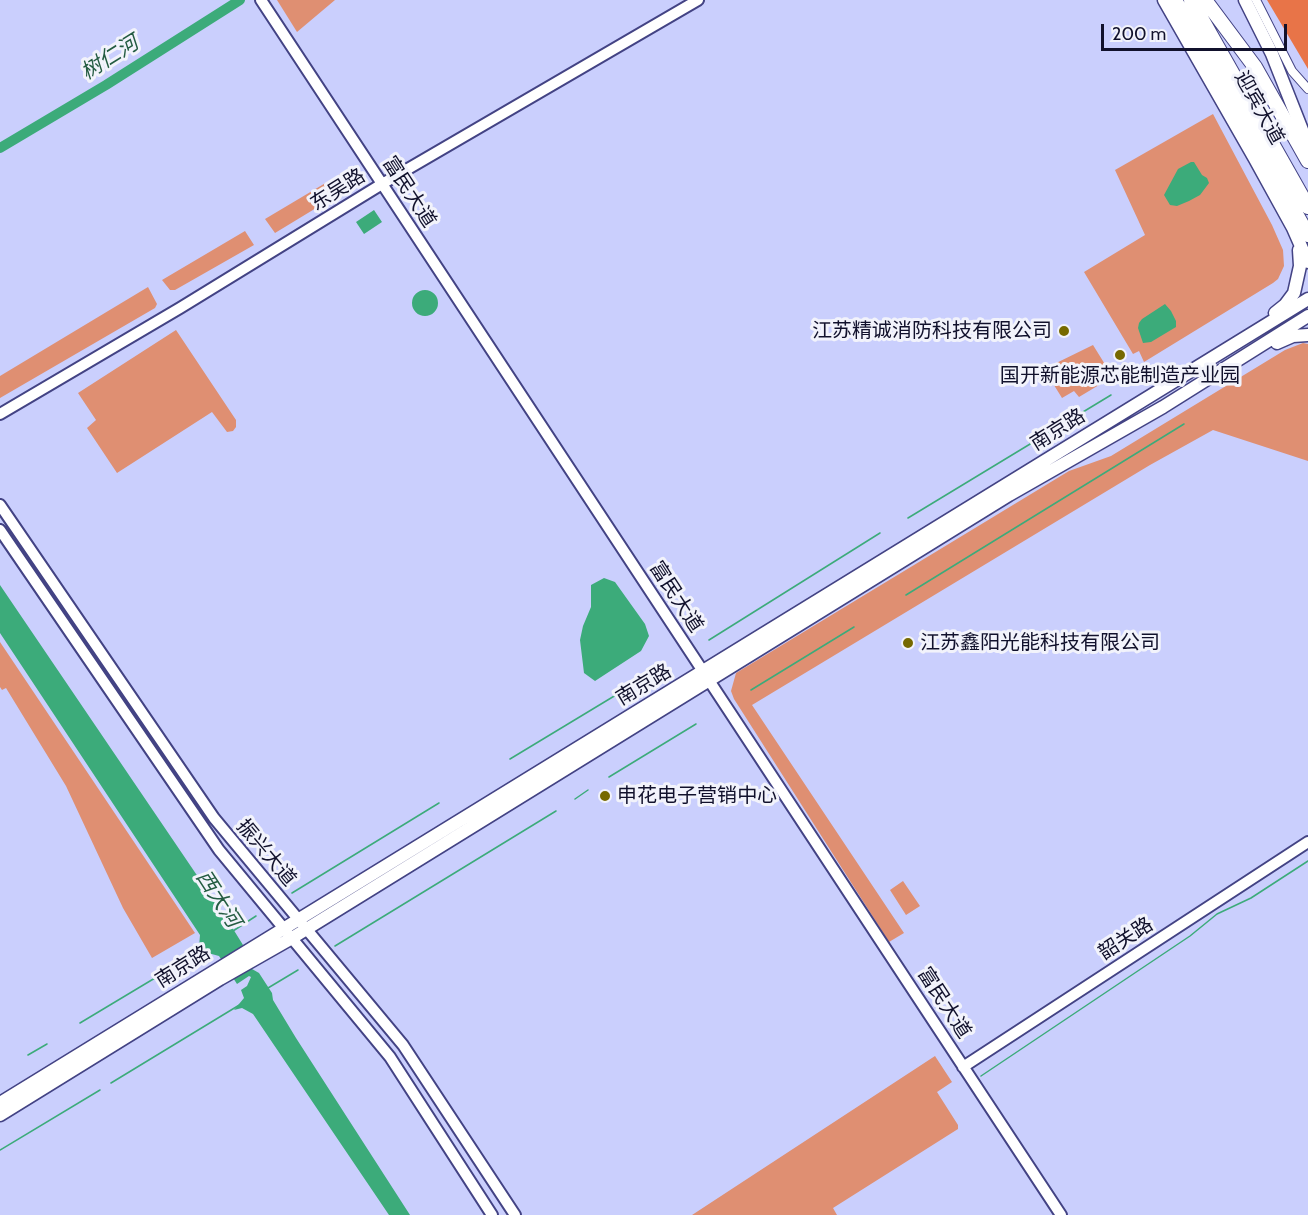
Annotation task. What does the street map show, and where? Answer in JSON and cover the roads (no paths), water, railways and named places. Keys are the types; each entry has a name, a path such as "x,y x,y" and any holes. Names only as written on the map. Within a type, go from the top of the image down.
{"highway":[{"name":"迎宾大道","path":"1175,0 1308,235"},
{"name":"迎宾大道","path":"1191,0 1308,207"},
{"path":"1205,0 1255,67 1308,161"}],"main road":[{"path":"1164,0 1293,228 1308,262"},
{"path":"1245,0 1272,54 1308,139"},
{"path":"1293,105 1308,145"},
{"path":"1235,346 1285,305 1294,293 1300,266 1300,254 1293,228"},
{"name":"南京路","path":"0,1103 255,952 284,928 303,924 706,676 1308,299"},
{"name":"南京路","path":"706,676 1009,495 1176,399 1308,316"},
{"path":"1176,399 1270,346 1293,336 1308,335"},
{"name":"南京路","path":"255,952 292,938 303,924"},
{"name":"南京路","path":"0,1115 217,975"}],"street":[{"name":"富民大道","path":"261,0 1061,1215"},
{"name":"东吴路","path":"0,414 180,308 382,184 698,0"},
{"path":"1256,0 1292,70 1308,89"},
{"name":"振兴大道","path":"0,505 214,818 403,1045 515,1215"},
{"name":"振兴大道","path":"0,530 186,805 219,850 390,1057 492,1215"},
{"name":"韶关路","path":"963,1066 1308,842"}],"waterway":[{"name":"树仁河","path":"0,148 106,85 240,0"},
{"path":"1148,373 1155,368"},
{"path":"908,518 1111,395"},
{"path":"906,595 1184,424"},
{"path":"709,640 880,533"},
{"path":"751,690 854,627"},
{"path":"510,759 659,669"},
{"path":"609,777 696,724"},
{"path":"575,799 588,790"},
{"path":"292,893 439,803"},
{"path":"335,946 556,811"},
{"path":"981,1076 1190,936 1217,914 1251,898 1308,861"},
{"name":"西大河","path":"233,931 256,916"},
{"path":"80,1023 195,954"},
{"path":"268,988 298,970"},
{"path":"111,1083 241,1004"},
{"path":"28,1055 47,1044"},
{"path":"0,1150 100,1090"}],"place":[{"name":"江苏精诚消防科技有限公司","path":"1064,331"},
{"name":"国开新能源芯能制造产业园","path":"1120,355"},
{"name":"江苏鑫阳光能科技有限公司","path":"908,643"},
{"name":"申花电子营销中心","path":"605,796"}]}
